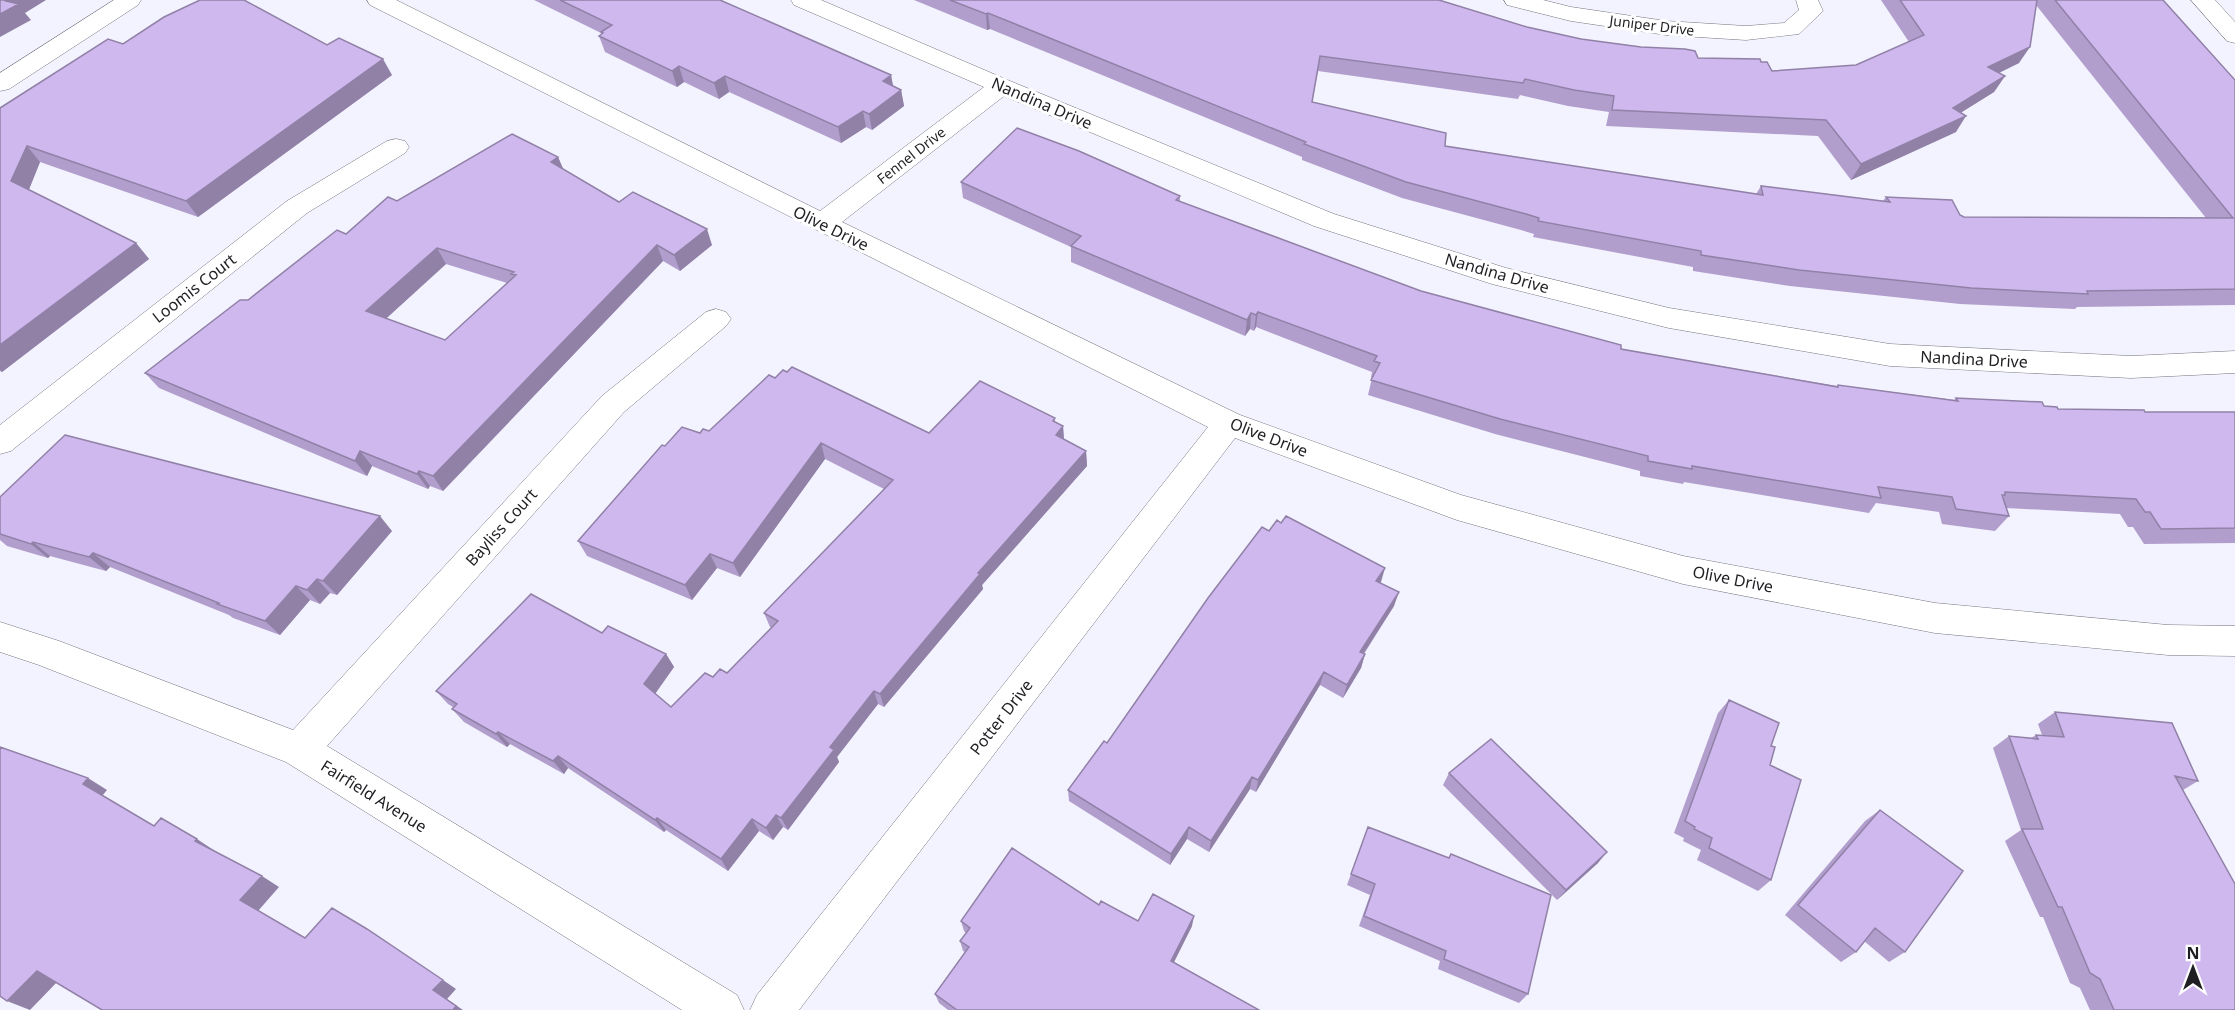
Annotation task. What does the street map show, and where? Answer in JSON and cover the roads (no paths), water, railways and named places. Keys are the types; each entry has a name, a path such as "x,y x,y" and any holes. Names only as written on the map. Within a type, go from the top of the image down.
{"street":[{"path":"0,84 130,0"},
{"name":"Olive Drive","path":"378,0 822,224 1229,423 1457,507 1683,570 1935,618 2168,639 2235,641"},
{"name":"Nandina Drive","path":"802,0 1001,86 1324,220 1502,277 1669,318 1890,354 2131,367 2235,362"},
{"name":"Juniper Drive","path":"1515,0 1571,14 1666,28 1746,33 1791,29 1811,11 1807,0"},
{"path":"2202,0 2235,36"},
{"name":"Fennel Drive","path":"822,224 1001,86"},
{"name":"Loomis Court","path":"0,442 297,207 396,147"},
{"name":"Bayliss Court","path":"299,750 613,404 716,319"},
{"name":"Potter Drive","path":"772,1010 1229,423"},
{"name":"Fairfield Avenue","path":"0,637 46,652 299,750 722,1010"}]}
